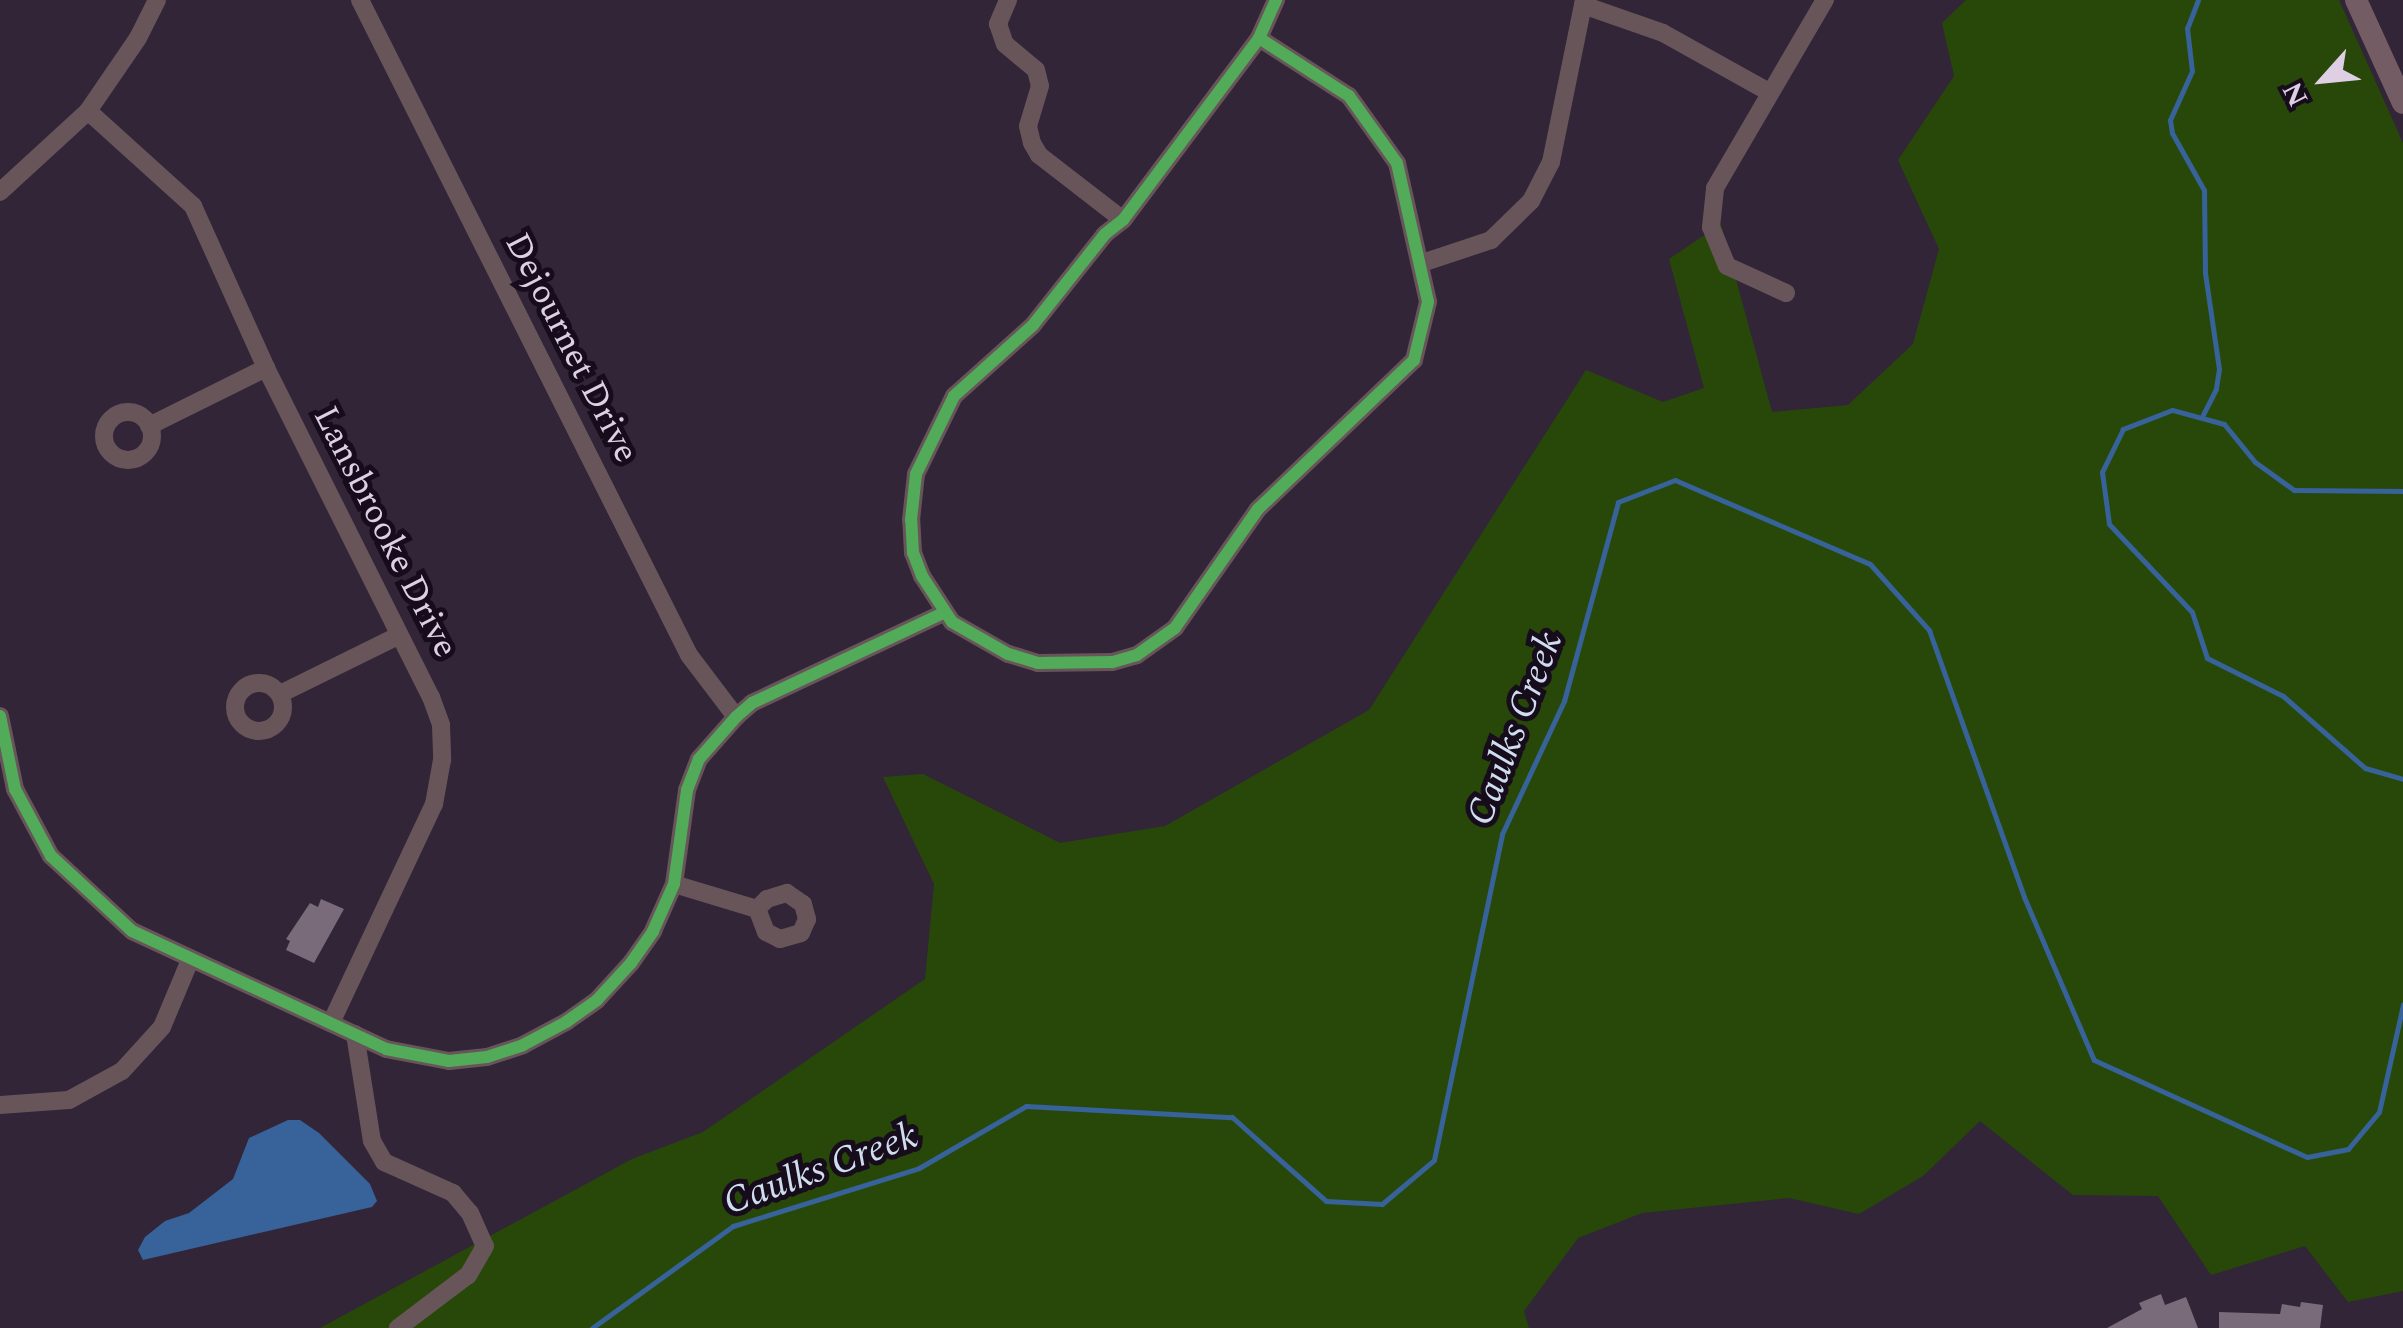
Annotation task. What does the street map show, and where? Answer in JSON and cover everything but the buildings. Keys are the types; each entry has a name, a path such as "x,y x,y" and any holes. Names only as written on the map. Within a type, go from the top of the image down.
{"main road":[{"path":"2356,0 2403,103"}],"street":[{"path":"0,192 88,111 138,38 157,0"},
{"name":"Dejournet Drive","path":"360,0 689,655 736,717"},
{"path":"1008,0 998,24 1004,44 1036,70 1040,86 1028,126 1032,143 1039,155 1123,220"},
{"path":"1258,38 1349,96 1397,163 1428,302 1414,360 1258,509 1175,628 1137,655 1112,662 1038,663 1008,654 943,613 912,553 916,474 954,396 1033,325 1105,234 1123,220 1258,38 1276,0"},
{"path":"1786,293 1727,266 1711,227 1715,188 1825,0"},
{"path":"1422,264 1491,240 1531,200 1551,162 1584,2 1664,33 1769,92"},
{"name":"Lansbrooke Drive","path":"88,111 193,206 266,368 432,697 441,725 442,760 434,804 332,1023"},
{"path":"150,426 266,368"},
{"path":"0,716 15,789 52,856 132,932 386,1048 448,1061 487,1057 523,1045 597,1000 631,963 653,932 674,884 687,790 699,759 736,717 752,703 943,613"},
{"path":"280,694 398,636"},
{"path":"674,884 757,909"},
{"path":"0,1106 69,1100 122,1071 162,1027 190,960"},
{"path":"356,1034 372,1142 384,1162 453,1192 470,1213 485,1246 468,1275 398,1328"}],"green space":[{"path":"1966,0 2339,0 2403,143 2403,1291 2348,1302 2305,1246 2211,1275 2158,1196 2073,1195 1980,1121 1923,1176 1859,1214 1789,1198 1642,1213 1578,1238 1524,1311 1529,1328 320,1328 632,1159 703,1132 925,979 934,884 883,777 923,774 1060,843 1165,826 1369,710 1586,370 1663,402 1704,388 1669,259 1721,224 1772,412 1848,405 1913,344 1939,249 1898,160 1954,76 1942,23"}],"water":[{"path":"288,1120 300,1120 319,1133 370,1184 377,1201 372,1207 143,1260 138,1250 145,1237 165,1221 189,1213 233,1179 249,1138"}],"waterway":[{"path":"2198,0 2187,28 2192,71 2170,120 2172,133 2204,190 2205,273 2219,369 2216,389 2203,415"},
{"name":"Caulks Creek","path":"2403,491 2294,490 2255,462 2224,424 2172,410 2123,429 2102,472 2109,524 2192,612 2207,658 2283,696 2365,768 2403,779"},
{"name":"Caulks Creek","path":"592,1328 733,1226 919,1168 1026,1106 1232,1117 1326,1201 1382,1204 1434,1160 1502,834 1564,701 1618,502 1675,480 1870,564 1929,630 2024,897 2094,1060 2307,1157 2348,1149 2379,1112 2403,1005"}],"cycle path":[{"path":"1259,38 1349,96 1397,163 1428,302 1414,360 1258,509 1175,628 1137,655 1112,662 1038,663 1008,654 952,622 922,576 913,553 911,520 916,474 954,396 1033,325 1105,234 1123,220 1259,38 1276,0"},
{"path":"0,716 15,789 51,856 132,931 386,1049 449,1061 487,1057 523,1045 566,1022 597,1000 631,963 653,931 674,884 687,790 699,759 736,717 752,703 943,613"}]}
